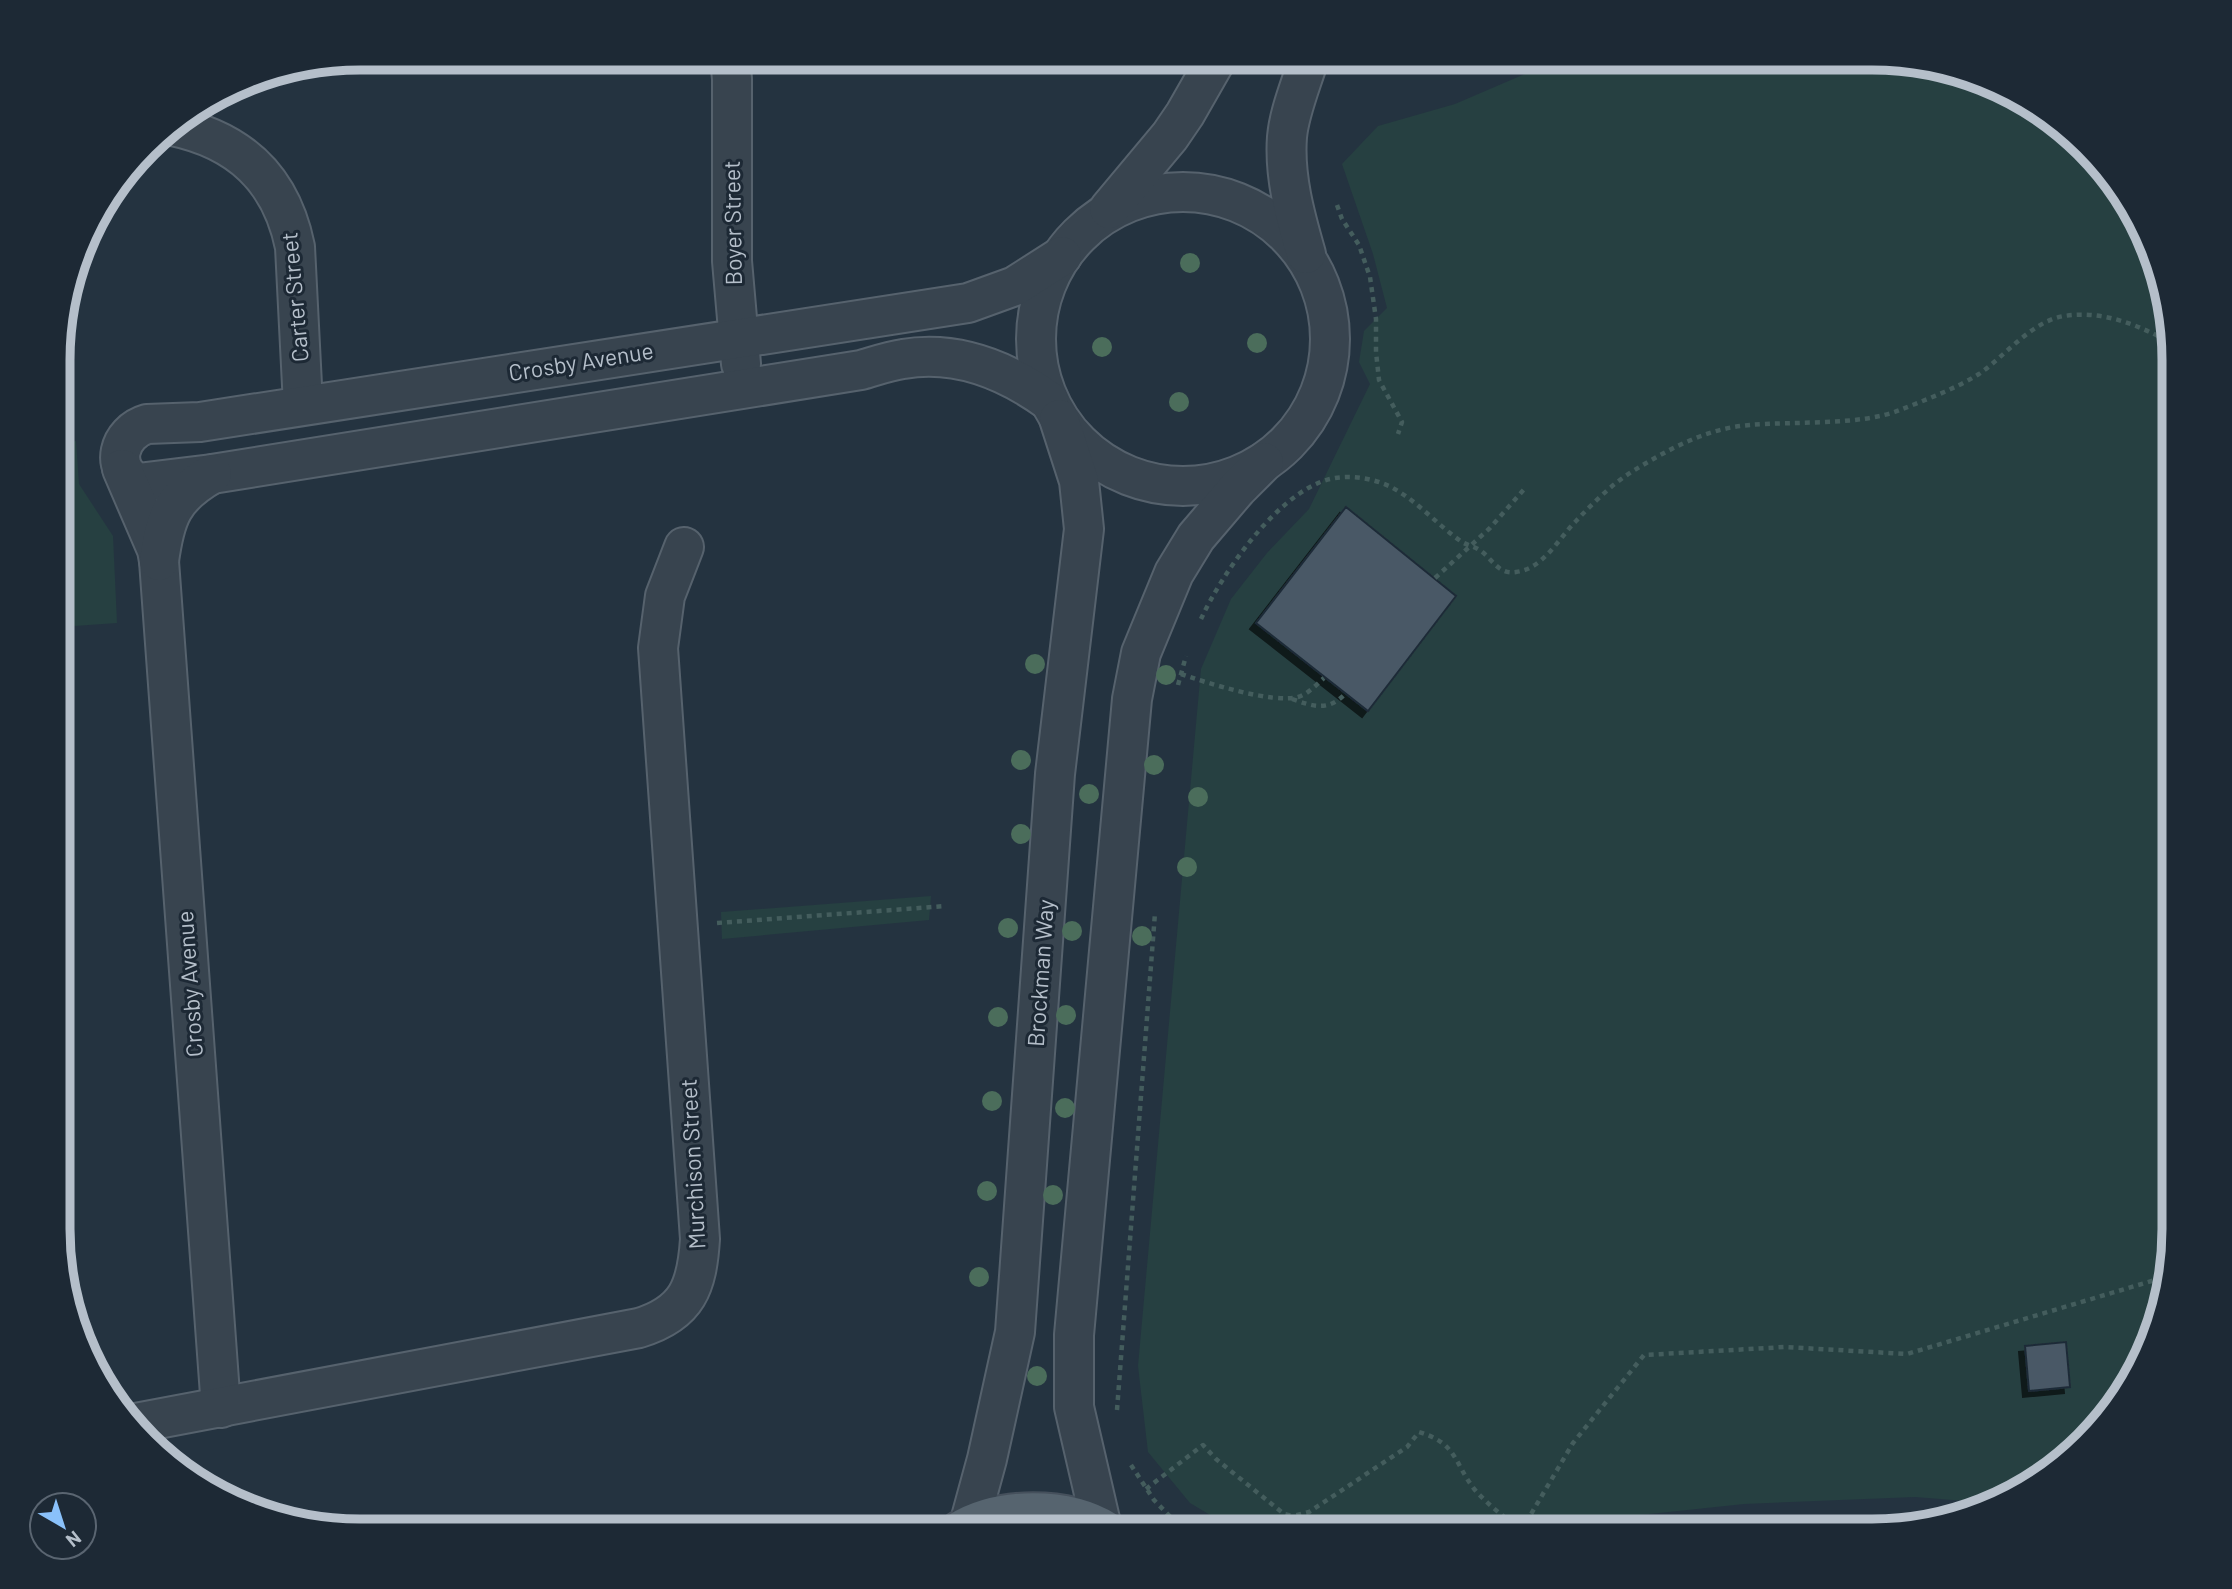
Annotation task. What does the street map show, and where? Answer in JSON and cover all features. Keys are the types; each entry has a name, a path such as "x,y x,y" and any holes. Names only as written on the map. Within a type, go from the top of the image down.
{"main road":[{"path":"992,1519 1013,1512 1059,1513 1076,1519"}],"street":[{"name":"Boyer Street","path":"731,70 732,261 743,387"},
{"path":"1105,214 1170,136 1210,70"},
{"path":"1306,70 1287,134 1287,143 1289,184 1307,258"},
{"name":"Carter Street","path":"185,129 199,132 237,152 261,174 287,216 296,247 303,405"},
{"path":"1062,256 1081,232 1105,214 1137,199 1154,194 1189,191 1224,196 1256,210 1284,230 1307,258 1322,288 1331,339 1325,380 1317,399 1295,434 1237,489 1196,537 1174,573 1140,653 1132,699 1073,1335 1074,1407 1102,1519"},
{"name":"Crosby Avenue","path":"159,561 120,458 122,447 131,433 147,424 200,422 968,303 1015,286 1062,256"},
{"name":"Brockman Way","path":"967,1519 987,1459 1015,1332 1055,774 1084,529 1079,481 1038,369 1035,335 1045,285 1062,256"},
{"name":"Crosby Avenue","path":"122,469 128,478 138,483 212,474 861,370 902,359 930,356 964,360 991,368 1032,389 1054,410"},
{"path":"1054,410 1070,434 1096,458 1111,468 1144,482 1179,487 1215,483 1264,462"},
{"name":"Crosby Avenue","path":"212,474 183,494 172,510 163,531 159,561 221,1408"},
{"name":"Murchison Street","path":"144,1422 619,1332 662,1320 679,1307 691,1290 700,1239 658,648 665,596 684,547"}],"path":[{"path":"1335,199 1342,219 1359,245 1370,277 1376,319 1379,380 1402,422 1398,434"},
{"path":"1198,627 1218,586 1248,542 1288,503 1316,483 1333,478 1361,477 1389,486 1427,512 1464,543 1480,549 1500,570 1517,572 1534,565 1575,522 1630,472 1703,434 1748,425 1848,420 1898,411 1976,376 2037,326 2050,319 2080,315 2119,319 2161,338"},
{"path":"1435,578 1472,547 1526,487"},
{"path":"1178,686 1189,648"},
{"path":"1181,674 1228,689 1291,698 1323,707 1331,705 1345,694"},
{"path":"1291,698 1308,692 1324,678"},
{"path":"678,926 946,906"},
{"path":"1117,1416 1156,909"},
{"path":"1528,1519 1573,1443 1644,1356 1785,1347 1907,1354 2157,1280"},
{"path":"1146,1489 1203,1445 1216,1459 1284,1514 1293,1516 1309,1512 1407,1447 1419,1432 1449,1447 1475,1490 1508,1519"},
{"path":"1129,1457 1132,1470 1154,1500 1172,1519"}],"green space":[{"path":"1534,70 1872,70 1910,72 1947,80 1983,92 2017,109 2049,130 2077,155 2102,183 2123,215 2147,267 2160,322 2162,360 2160,1267 2140,1340 2123,1374 2102,1406 2077,1434 2049,1459 2017,1480 1972,1501 1915,1497 1744,1504 1602,1519 1217,1519 1190,1503 1148,1452 1138,1366 1201,669 1231,599 1267,553 1309,509 1370,384 1359,362 1364,331 1387,308 1373,254 1342,164 1378,126 1455,104"},
{"path":"70,441 76,441 79,484 113,536 117,623 70,626"},
{"path":"931,896 929,920 722,939 721,912"}],"building":[{"path":"1346,507 1456,596 1368,711 1256,623"},
{"path":"2066,1342 2070,1387 2029,1391 2025,1346"}]}
